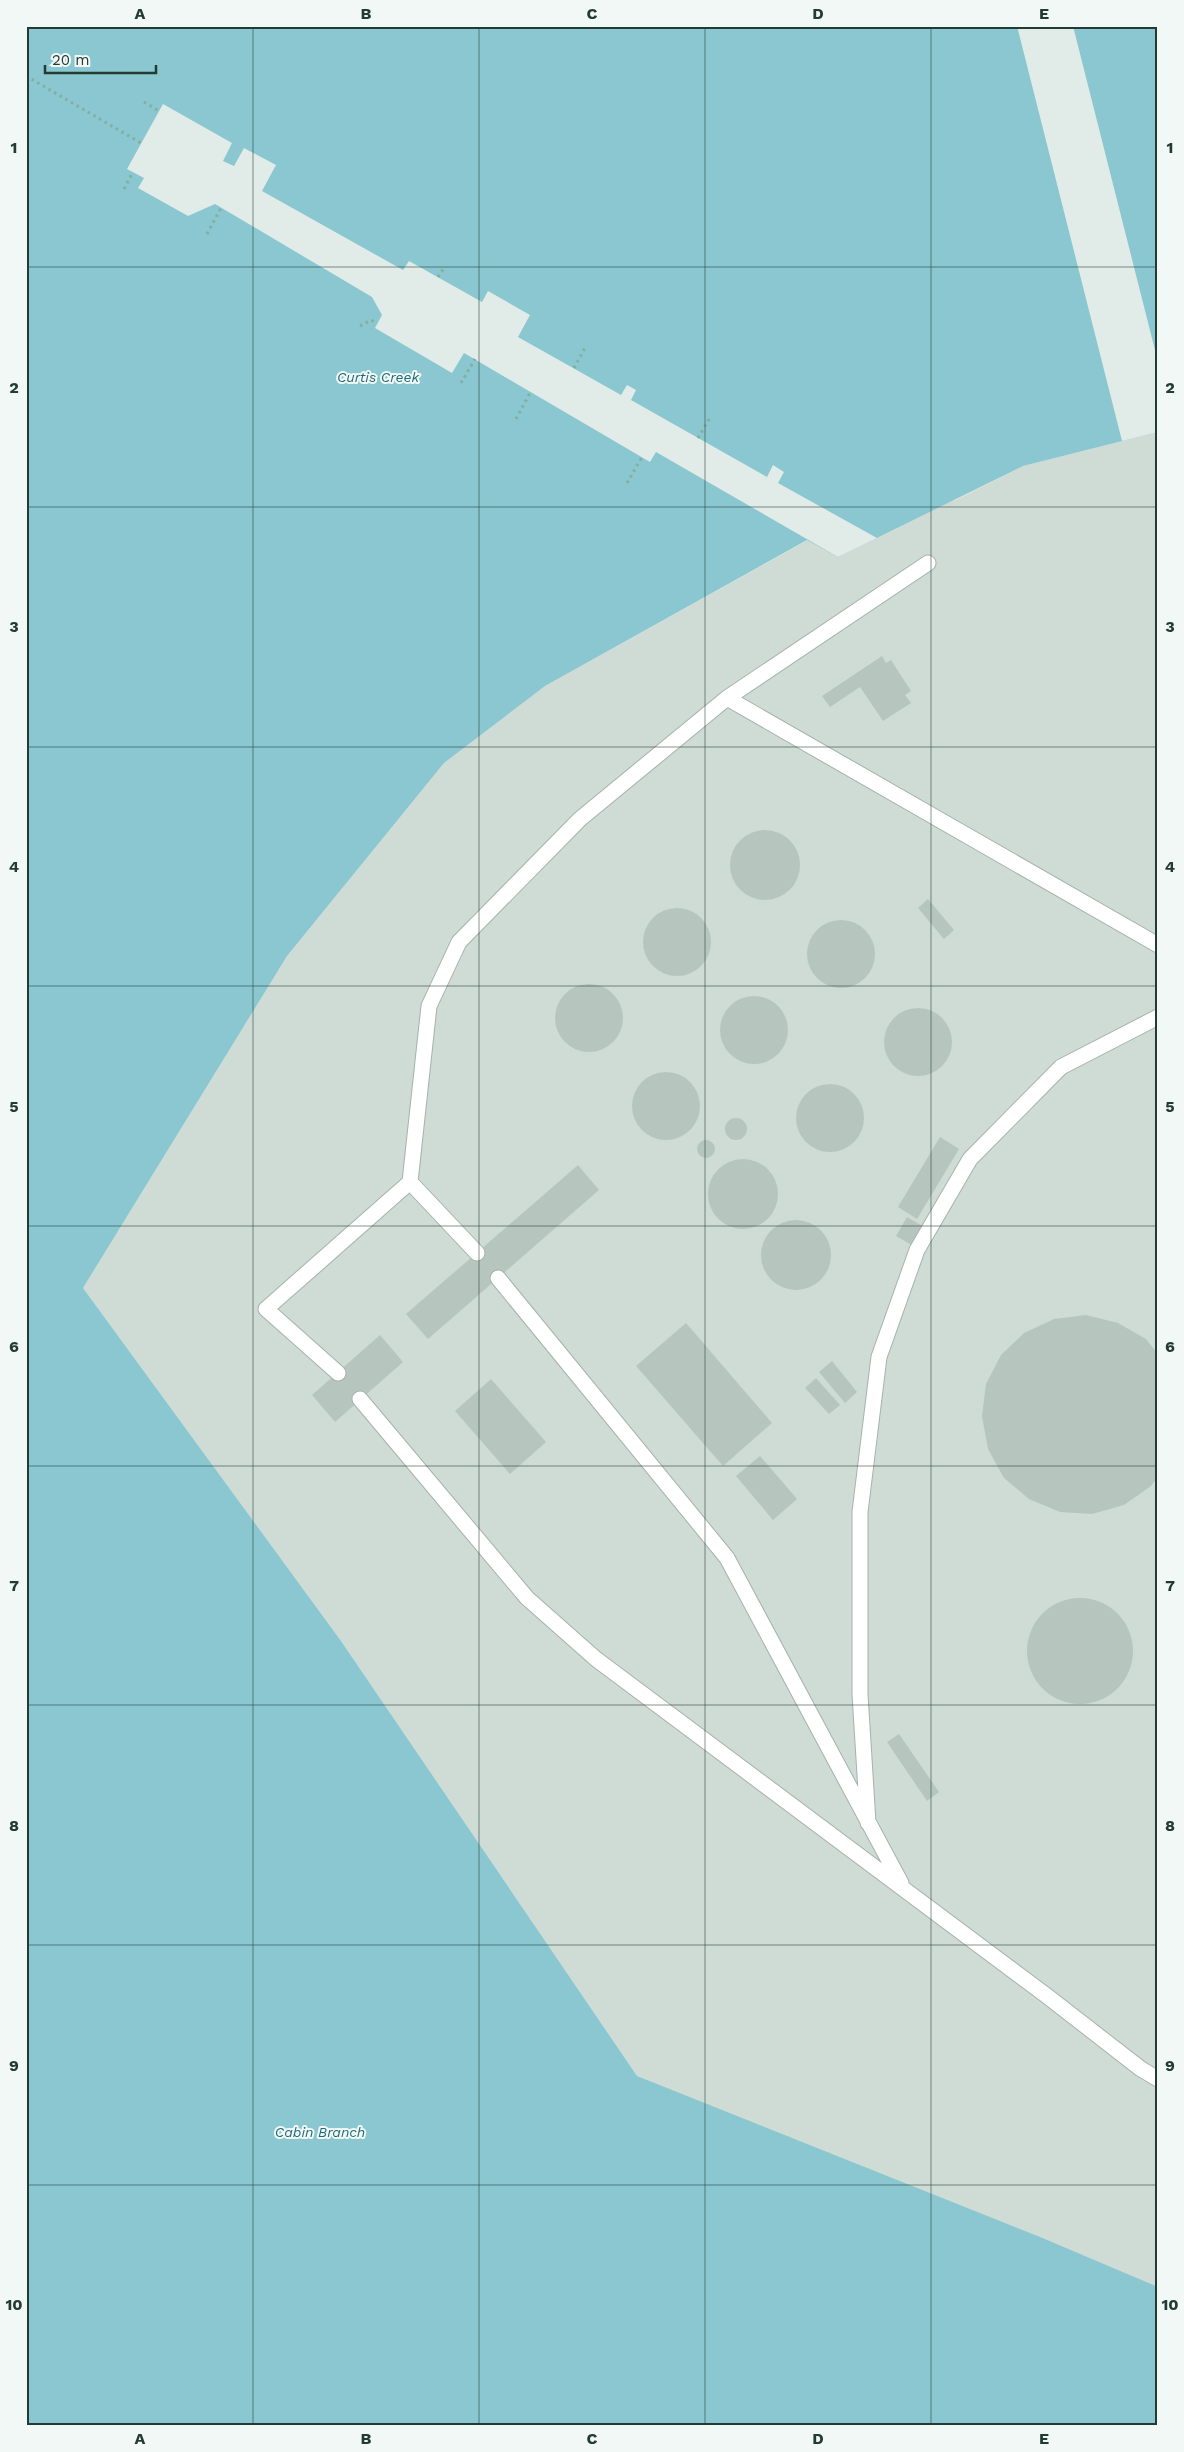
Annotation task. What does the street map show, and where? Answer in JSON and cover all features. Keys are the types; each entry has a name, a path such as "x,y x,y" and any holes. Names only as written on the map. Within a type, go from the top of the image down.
{"lane":[{"path":"338,1373 266,1309 410,1182 429,1006 459,942 580,819 727,698 928,563"},
{"path":"727,698 1158,945"},
{"path":"868,1823 860,1694 860,1512 879,1357 907,1276 917,1250 970,1159 1060,1067 1158,1016"},
{"path":"410,1182 477,1253"},
{"path":"498,1278 727,1558 904,1889"},
{"path":"360,1400 527,1598 596,1659 1141,2069 1158,2079"}],"path":[{"path":"26,76 141,143"},
{"path":"144,102 159,111"},
{"path":"124,189 133,172"},
{"path":"207,234 221,208"},
{"path":"438,277 444,268"},
{"path":"360,326 371,320 377,324"},
{"path":"574,368 586,346"},
{"path":"461,382 475,359"},
{"path":"516,419 531,391"},
{"path":"698,438 710,418"},
{"path":"627,483 642,457"}],"shaded area":[{"path":"1158,432 1158,2290 637,2076 341,1641 83,1288 287,956 444,763 545,686 808,540 956,500 1023,466"}],"water":[{"path":"26,26 1158,26 1158,432 1023,466 838,557 807,540 545,686 444,763 287,956 83,1288 341,1641 637,2076 1040,2237 1158,2287 1158,2426 26,2426"}],"pier":[{"path":"1017,26 1073,26 1158,362 1158,432 1122,441"},
{"path":"163,104 232,143 223,161 234,166 244,148 276,165 262,191 403,270 409,261 482,302 488,291 530,315 518,337 621,395 627,385 636,390 631,400 767,477 773,465 784,472 778,483 877,538 838,557 656,452 650,462 464,353 452,373 375,328 382,315 372,297 215,204 188,216 138,188 144,178 127,169"}],"building":[{"path":"882,656 886,663 891,660 911,691 905,695 911,703 883,721 860,687 830,707 822,696"},
{"path":"765,830 778,833 790,840 797,852 800,865 797,878 790,890 778,897 765,900 752,897 740,890 733,878 730,865 733,852 740,840 752,833"},
{"path":"928,899 954,930 944,939 918,908"},
{"path":"670,908 684,908 696,913 706,923 711,935 711,949 706,961 696,971 684,976 670,976 658,971 648,961 643,949 643,935 648,923 658,913"},
{"path":"834,920 848,920 860,925 870,935 875,947 875,961 870,973 860,983 848,988 834,988 822,983 812,973 807,961 807,947 812,935 822,925"},
{"path":"582,984 596,984 608,989 618,999 623,1011 623,1025 618,1037 608,1047 596,1052 582,1052 570,1047 560,1037 555,1025 555,1011 560,999 570,989"},
{"path":"747,996 761,996 773,1001 783,1011 788,1023 788,1037 783,1049 773,1059 761,1064 747,1064 735,1059 725,1049 720,1037 720,1023 725,1011 735,1001"},
{"path":"911,1008 925,1008 937,1013 947,1023 952,1035 952,1049 947,1061 937,1071 925,1076 911,1076 899,1071 889,1061 884,1049 884,1035 889,1023 899,1013"},
{"path":"659,1072 673,1072 685,1077 695,1087 700,1099 700,1113 695,1125 685,1135 673,1140 659,1140 647,1135 637,1125 632,1113 632,1099 637,1087 647,1077"},
{"path":"823,1084 837,1084 849,1089 859,1099 864,1111 864,1125 859,1137 849,1147 837,1152 823,1152 811,1147 801,1137 796,1125 796,1111 801,1099 811,1089"},
{"path":"736,1118 744,1121 747,1129 744,1137 736,1140 728,1137 725,1129 728,1121"},
{"path":"940,1137 959,1149 917,1219 898,1207"},
{"path":"702,1140 710,1140 715,1145 713,1156 702,1158 697,1153 697,1145"},
{"path":"743,1159 762,1165 772,1175 778,1194 772,1213 762,1223 743,1229 724,1223 714,1213 708,1194 714,1175 724,1165"},
{"path":"578,1165 599,1190 428,1339 406,1314"},
{"path":"907,1217 926,1228 915,1247 896,1236"},
{"path":"796,1220 815,1226 825,1236 831,1255 825,1274 815,1284 796,1290 777,1284 767,1274 761,1255 767,1236 777,1226"},
{"path":"1086,1315 1118,1323 1146,1339 1158,1354 1158,1477 1151,1486 1124,1505 1092,1514 1060,1512 1029,1499 1004,1478 988,1449 982,1416 986,1384 1001,1355 1024,1333 1054,1319"},
{"path":"686,1323 772,1423 723,1466 636,1366"},
{"path":"380,1335 403,1362 335,1422 312,1395"},
{"path":"832,1361 857,1392 845,1403 819,1372"},
{"path":"816,1378 840,1405 829,1414 805,1388"},
{"path":"491,1379 546,1442 510,1474 455,1411"},
{"path":"760,1456 797,1499 773,1520 736,1476"},
{"path":"1080,1598 1100,1602 1117,1614 1129,1631 1133,1651 1129,1671 1117,1688 1100,1700 1080,1704 1060,1700 1043,1688 1031,1671 1027,1651 1031,1631 1043,1614 1060,1602"},
{"path":"899,1734 939,1792 927,1801 887,1742"}],"water label":[{"name":"Curtis Creek","path":"378,377"},
{"name":"Cabin Branch","path":"320,2132"}]}
